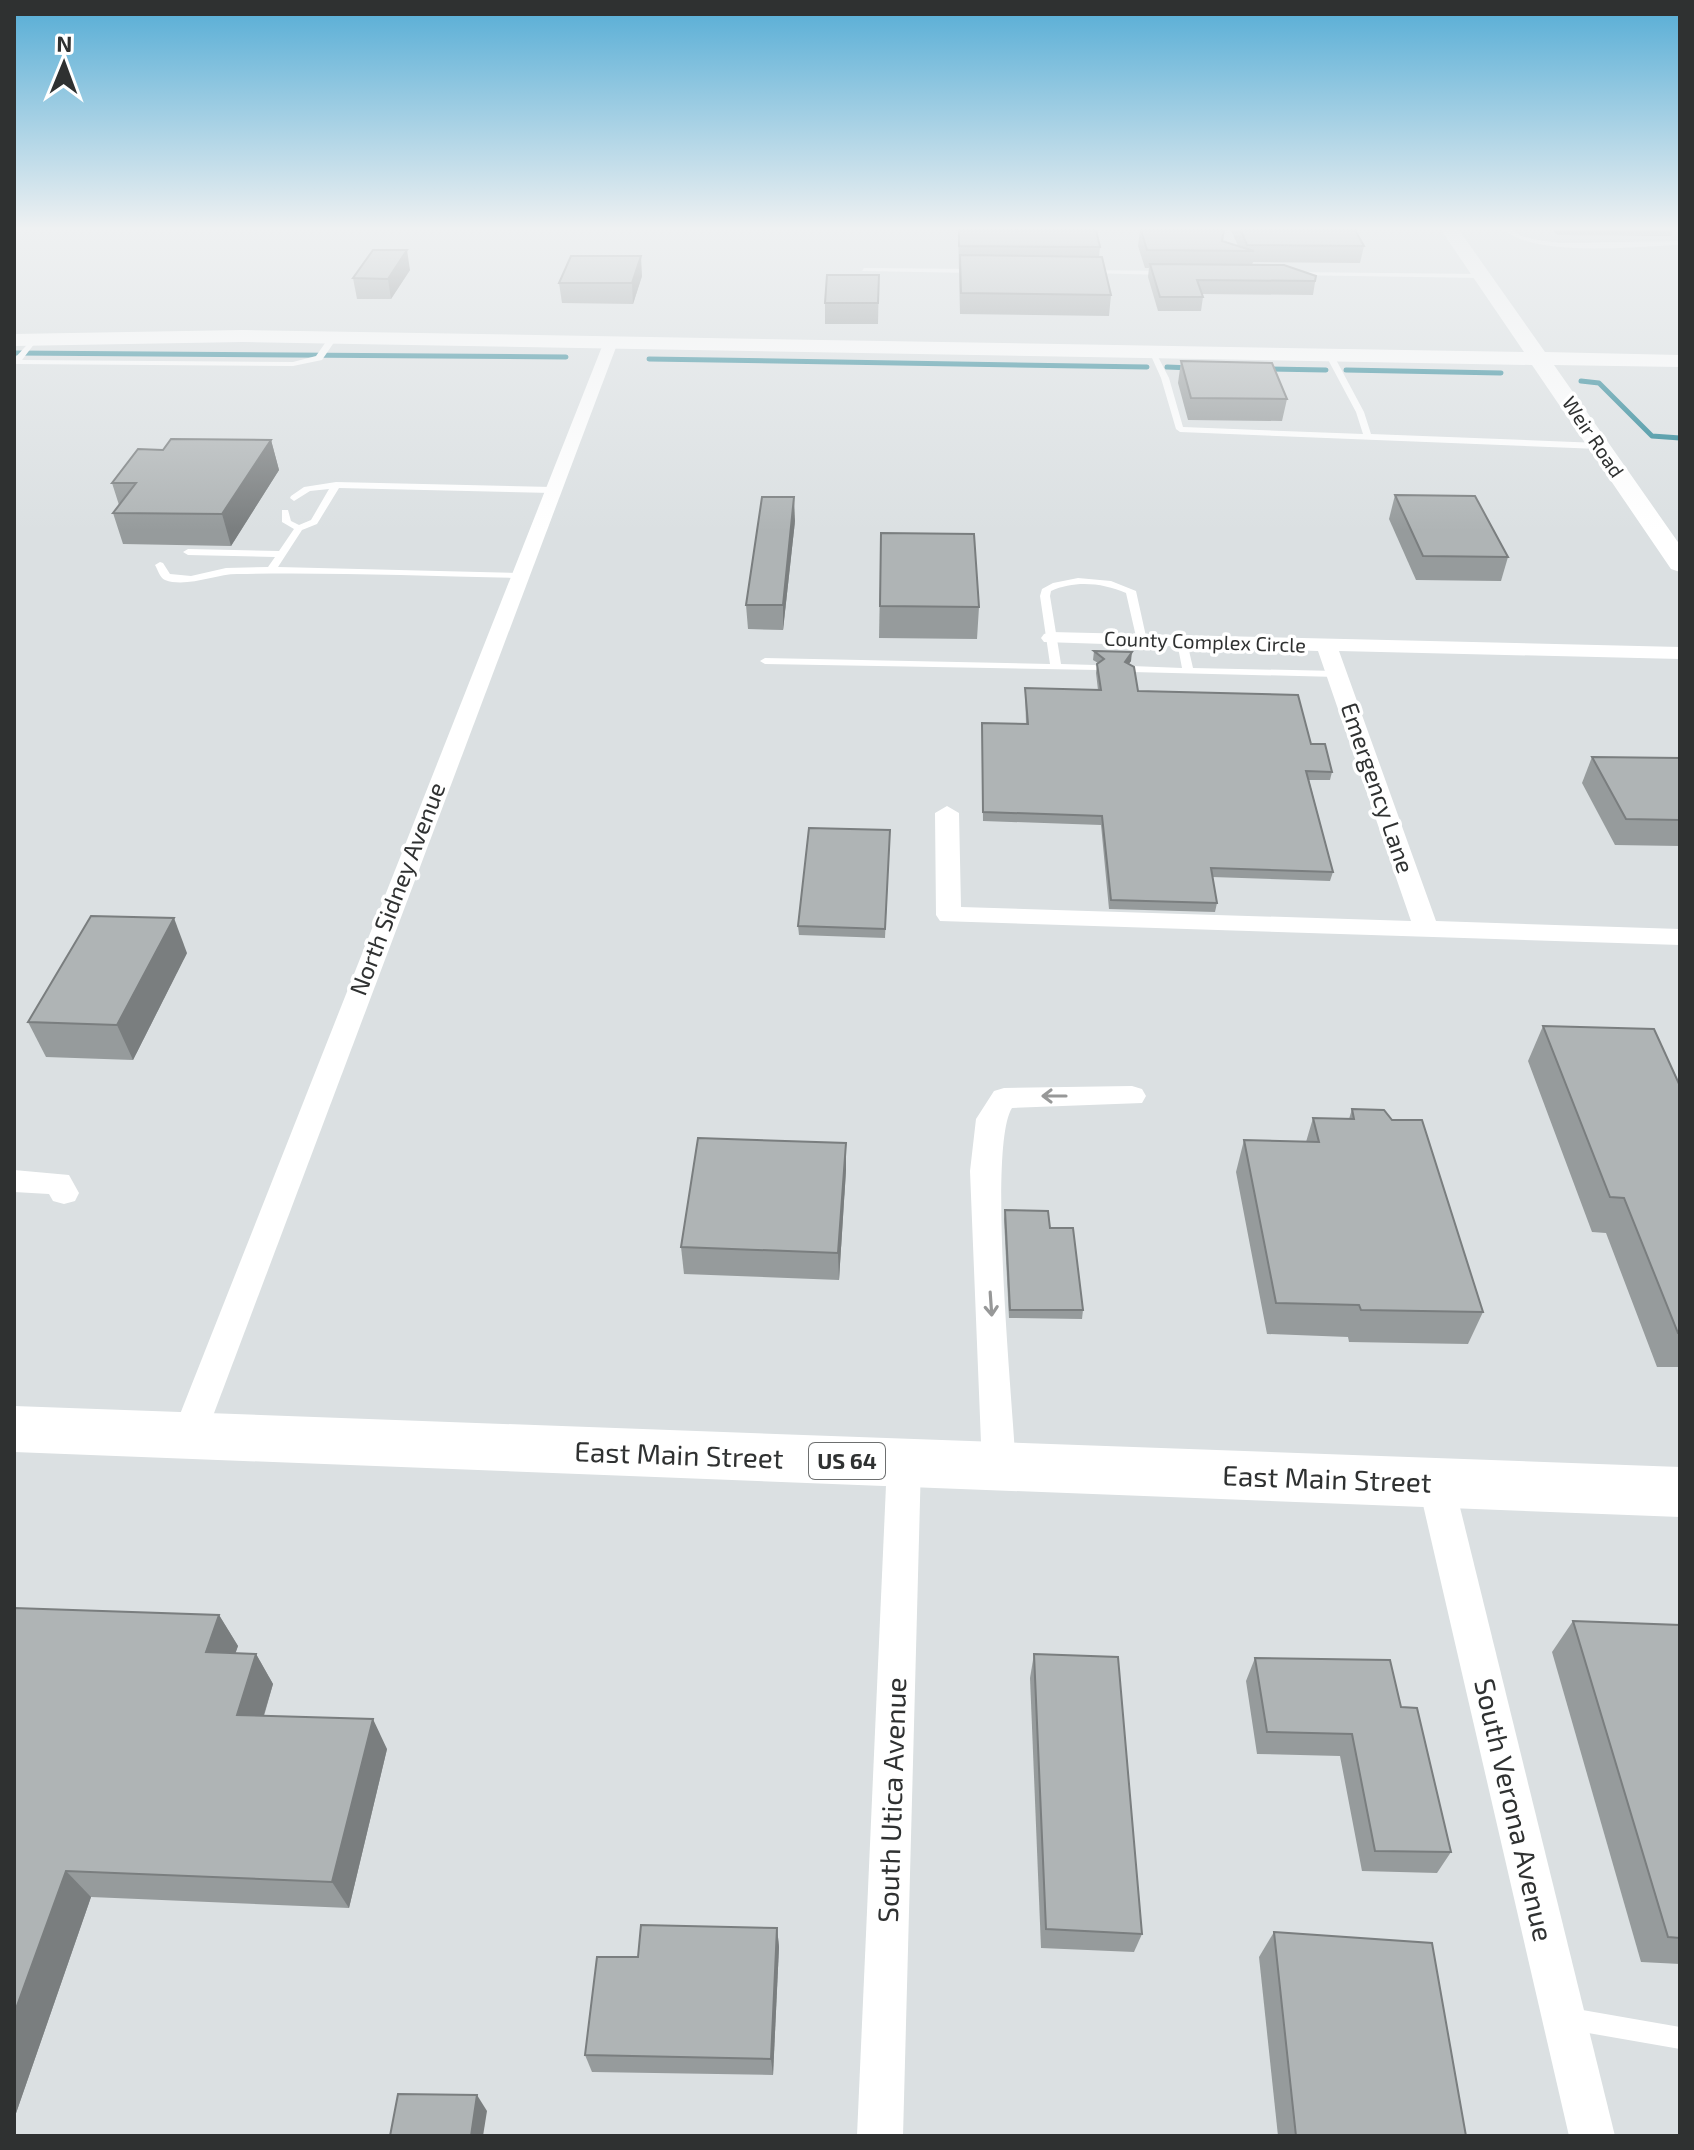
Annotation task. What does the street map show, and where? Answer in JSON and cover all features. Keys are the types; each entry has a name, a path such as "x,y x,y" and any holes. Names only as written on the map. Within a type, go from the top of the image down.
{"main road":[{"name":"Weir Road","path":"1519,330 1677,555"},
{"path":"24,346 327,347 610,342 1680,361"},
{"name":"East Main Street","path":"14,1429 1680,1492"}],"street":[{"name":"North Sidney Avenue","path":"188,1437 610,342"},
{"name":"County Complex Circle","path":"1051,638 1680,653"},
{"name":"Emergency Lane","path":"1327,646 1427,931"},
{"path":"947,813 949,915 1680,937"},
{"path":"999,1467 985,1171 990,1119 1004,1098 1132,1096"},
{"path":"14,1181 58,1183 64,1193"},
{"name":"South Utica Avenue","path":"880,2136 904,1463"},
{"name":"South Verona Avenue","path":"1436,1483 1592,2136"}],"lane":[{"path":"24,346 16,362 293,364 319,358 327,347"},
{"path":"1151,351 1165,378 1180,429 1599,446"},
{"path":"1329,354 1360,412 1368,438"},
{"path":"294,498 307,489 336,485 552,490"},
{"path":"271,570 299,528 314,522 336,485"},
{"path":"285,512 287,522 299,528"},
{"path":"188,552 282,554"},
{"path":"160,565 166,577 179,579 226,571 271,570 519,575"},
{"path":"1056,667 1047,589 1067,582 1106,583 1131,591 1142,641"},
{"path":"1182,642 1188,671"},
{"path":"765,661 1095,668"},
{"path":"1132,669 1337,674"},
{"path":"1563,2017 1680,2038"}],"building":[{"path":"1181,361 1272,363 1287,399 1191,398"},
{"path":"171,439 271,440 222,514 113,513 136,483 112,483 138,449 163,450"},
{"path":"1395,495 1475,496 1508,557 1423,556"},
{"path":"762,497 794,497 783,605 746,605"},
{"path":"881,533 974,534 979,607 880,606"},
{"path":"1094,651 1132,652 1125,662 1134,667 1138,691 1298,695 1311,744 1325,744 1332,772 1306,771 1333,872 1211,868 1217,903 1111,900 1102,816 983,812 982,723 1028,724 1025,688 1101,690 1097,664 1104,659"},
{"path":"1592,757 1680,758 1680,820 1626,819"},
{"path":"809,828 890,830 885,929 798,926"},
{"path":"91,916 174,918 117,1025 28,1022"},
{"path":"1543,1026 1654,1029 1680,1086 1680,1333 1624,1198 1610,1197"},
{"path":"1352,1109 1384,1110 1392,1120 1422,1120 1483,1312 1361,1310 1359,1305 1276,1303 1244,1140 1319,1142 1313,1118 1354,1119"},
{"path":"698,1138 846,1143 838,1253 681,1247"},
{"path":"1005,1210 1048,1211 1050,1228 1073,1228 1083,1310 1010,1310"},
{"path":"14,1608 219,1615 206,1652 256,1654 237,1715 373,1719 332,1882 66,1871 14,2014"},
{"path":"1573,1621 1680,1625 1680,1938 1668,1937"},
{"path":"1034,1654 1118,1657 1142,1934 1046,1929"},
{"path":"1255,1658 1390,1660 1401,1707 1417,1708 1451,1852 1375,1851 1352,1734 1267,1732"},
{"path":"641,1925 777,1928 771,2059 585,2055 597,1957 638,1957"},
{"path":"1274,1932 1432,1943 1466,2136 1296,2136"},
{"path":"398,2094 477,2095 471,2136 390,2136"}],"waterway":[{"path":"14,353 566,357"},
{"path":"649,359 1147,367"},
{"path":"1167,367 1192,368"},
{"path":"1264,369 1326,370"},
{"path":"1346,370 1501,373"},
{"path":"1581,381 1599,383 1652,436 1680,438"}]}
